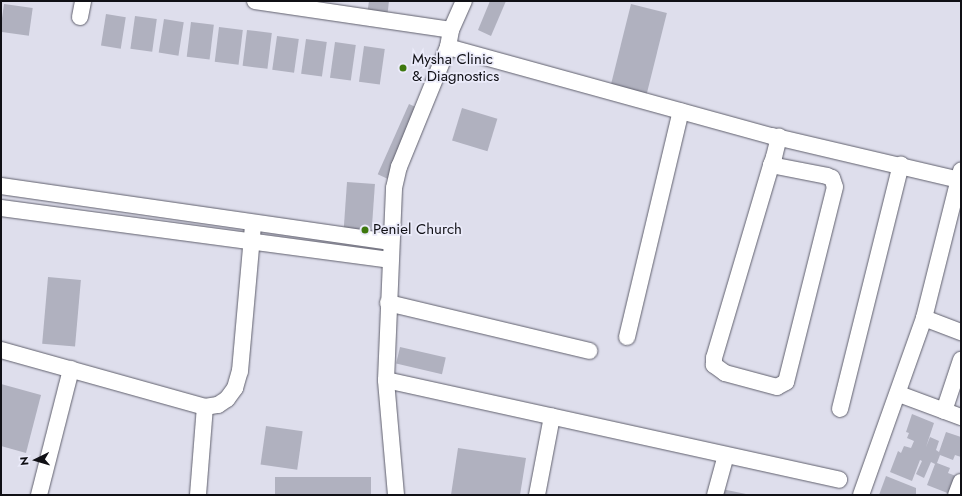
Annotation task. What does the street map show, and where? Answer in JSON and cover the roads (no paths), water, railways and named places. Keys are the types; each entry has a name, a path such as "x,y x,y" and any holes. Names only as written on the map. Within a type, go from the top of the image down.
{"street":[{"path":"80,17 83,1"},
{"path":"255,1 451,30"},
{"path":"396,495 386,380 388,303 394,188 399,167 448,47 451,30 464,1"},
{"path":"448,47 779,138 901,165 960,176 924,318 862,495"},
{"path":"627,337 681,110"},
{"path":"770,165 827,176 832,178 835,187 786,382 777,387 725,373 714,365 714,358 770,165 779,138"},
{"path":"840,408 901,165"},
{"path":"1,186 253,224 391,242"},
{"path":"1,208 390,260"},
{"path":"1,350 205,407 218,405 227,399 238,379 250,242 253,224"},
{"path":"388,303 589,351"},
{"path":"924,318 961,332"},
{"path":"944,411 961,360"},
{"path":"39,495 71,369"},
{"path":"386,380 839,480"},
{"path":"898,394 961,417"},
{"path":"198,495 205,407"},
{"path":"537,495 552,416"},
{"path":"715,495 726,455"},
{"path":"956,495 961,482"}],"place":[{"name":"Mysha Clinic & Diagnostics","path":"403,68"},
{"name":"Peniel Church","path":"365,230"}]}
